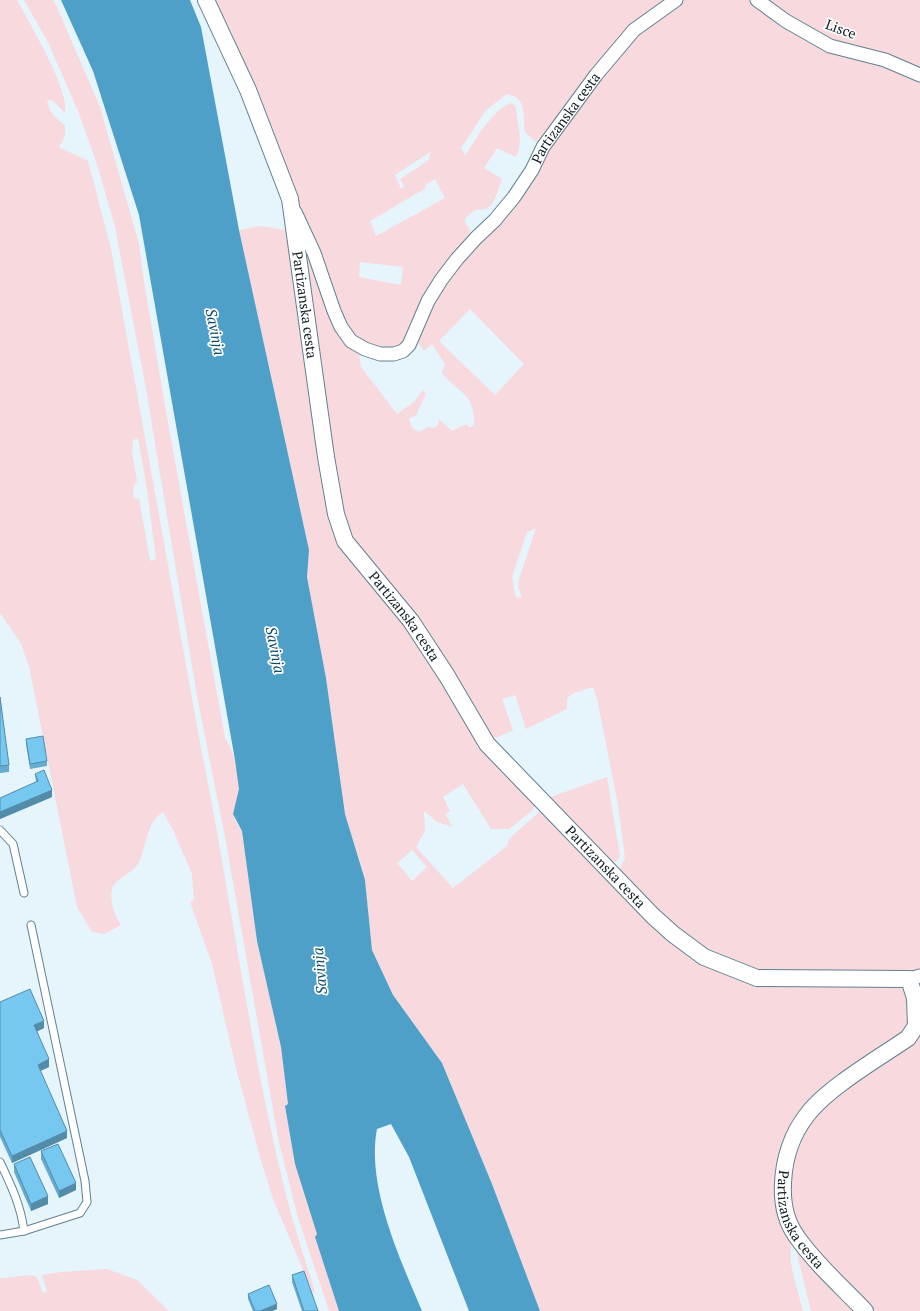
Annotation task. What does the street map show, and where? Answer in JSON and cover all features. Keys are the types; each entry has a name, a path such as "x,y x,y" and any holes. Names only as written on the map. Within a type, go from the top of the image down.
{"street":[{"name":"Partizanska cesta","path":"206,0 248,90 290,201 314,253 341,327 351,341 365,349 380,354 394,354 403,351 409,345 428,301 449,270 476,238 496,220 514,197 532,170 543,147 596,75 634,30 676,0"},
{"name":"Lisce","path":"757,0 786,21 830,46 886,60 920,75"},
{"name":"Partizanska cesta","path":"290,201 326,457 336,514 345,541 411,621 447,676 487,744 533,793 598,857 652,916 704,957 757,978 915,977 916,1026 908,1038 831,1091 807,1115 789,1146 783,1177 782,1193 785,1217 796,1237 865,1311"}],"lane":[{"path":"0,830 14,844 24,893"},
{"path":"0,1235 24,1231 80,1213 87,1202 85,1181 31,925"},
{"path":"0,1162 15,1193 22,1217 24,1231"}],"shaded area":[{"path":"0,0 17,0 55,73 65,102 65,113 52,100 47,100 53,115 65,126 65,136 59,147 88,161 111,249 261,1081 285,1191 295,1229 315,1292 313,1293 273,1199 260,1157 236,1068 212,964 190,902 194,900 192,874 173,830 163,812 157,816 150,828 138,864 116,883 112,889 111,898 113,908 121,925 104,934 92,932 77,907 29,666 20,642 0,613","holes":["138,438 147,489 156,559 150,561 139,498 134,499 133,494 135,483 137,481 132,452 133,440"]},
{"path":"24,0 53,0 57,7 100,107 139,244 167,417 225,738 234,756 237,769 239,789 234,814 237,824 242,831 257,941 281,1047 288,1104 285,1107 295,1164 318,1234 315,1237 339,1311 329,1311 297,1214 278,1138 226,842 197,696 146,389 115,227 97,164 78,111 48,42"},
{"path":"214,0 672,0 653,14 542,141 536,142 525,132 524,113 521,103 518,99 507,94 486,110 461,148 465,156 486,125 498,111 512,103 516,107 520,145 516,157 497,148 484,168 502,179 496,197 490,206 472,212 464,221 472,234 407,339 401,345 389,349 377,348 357,341 361,367 397,414 414,402 423,390 426,394 416,415 409,419 412,428 419,432 428,427 434,428 438,425 439,419 452,431 466,424 470,428 474,425 474,414 469,400 442,373 445,364 432,344 424,351 416,340 432,301 597,81 644,28 682,0 750,0 778,17 844,52 920,79 920,970 909,972 756,973 707,952 676,931 619,870 625,858 618,805 598,703 593,687 574,693 567,698 567,709 526,729 515,695 502,699 513,730 492,740 348,535 339,503 299,241 254,90 231,31","holes":["430,152 429,160 400,179 404,187 401,189 395,175","435,179 445,198 376,236 370,221 426,188 425,185","360,262 403,267 401,285 359,277","470,309 524,364 495,395 439,341","536,528 519,579 518,587 522,597 516,598 512,577 527,532"]},
{"path":"763,0 920,0 920,72 831,41"},
{"path":"261,226 291,231 331,514 407,623 477,741 478,748 489,753 535,804 533,810 509,829 491,829 463,784 443,797 450,811 445,814 453,827 437,822 424,811 425,831 416,847 453,888 507,846 509,839 539,812 544,810 650,919 756,983 902,984 906,989 912,1015 905,1034 804,1106 787,1130 778,1159 776,1194 792,1243 792,1268 803,1311 540,1311 492,1184 442,1063 393,995 372,950 365,880 345,814 326,678 307,577 309,550 239,230","holes":["412,850 427,867 412,881 397,863"]},
{"path":"607,777 620,856 618,860 612,864 545,799"},
{"path":"920,1030 920,1311 875,1311 798,1231 790,1208 788,1179 794,1148 812,1116"},
{"path":"798,1249 858,1311 811,1311 797,1254"},
{"path":"107,1269 137,1280 169,1311 0,1311 0,1278 29,1276 37,1277 43,1293 47,1292 42,1275 61,1272"}],"water":[{"name":"Savinja","path":"61,0 190,0 201,27 239,230 309,550 307,577 326,678 345,814 365,880 372,950 393,995 442,1063 492,1184 540,1311 469,1311 409,1157 391,1124 377,1129 375,1151 376,1174 387,1222 395,1246 422,1311 339,1311 315,1237 317,1234 295,1164 285,1106 288,1104 281,1047 257,941 242,831 233,814 239,789 235,760 139,215 93,71"}],"building":[{"path":"0,697 9,765 0,766"},
{"path":"43,736 47,761 30,764 26,739"},
{"path":"44,770 52,790 0,812 0,798 38,781 35,774"},
{"path":"30,989 44,1021 34,1025 49,1059 38,1065 67,1131 12,1156 0,1130 0,1002"},
{"path":"58,1144 76,1183 59,1191 41,1151"},
{"path":"30,1157 48,1196 31,1204 14,1164"},
{"path":"304,1271 318,1311 304,1311 292,1275"},
{"path":"269,1285 277,1304 260,1311 255,1311 248,1294"}]}
